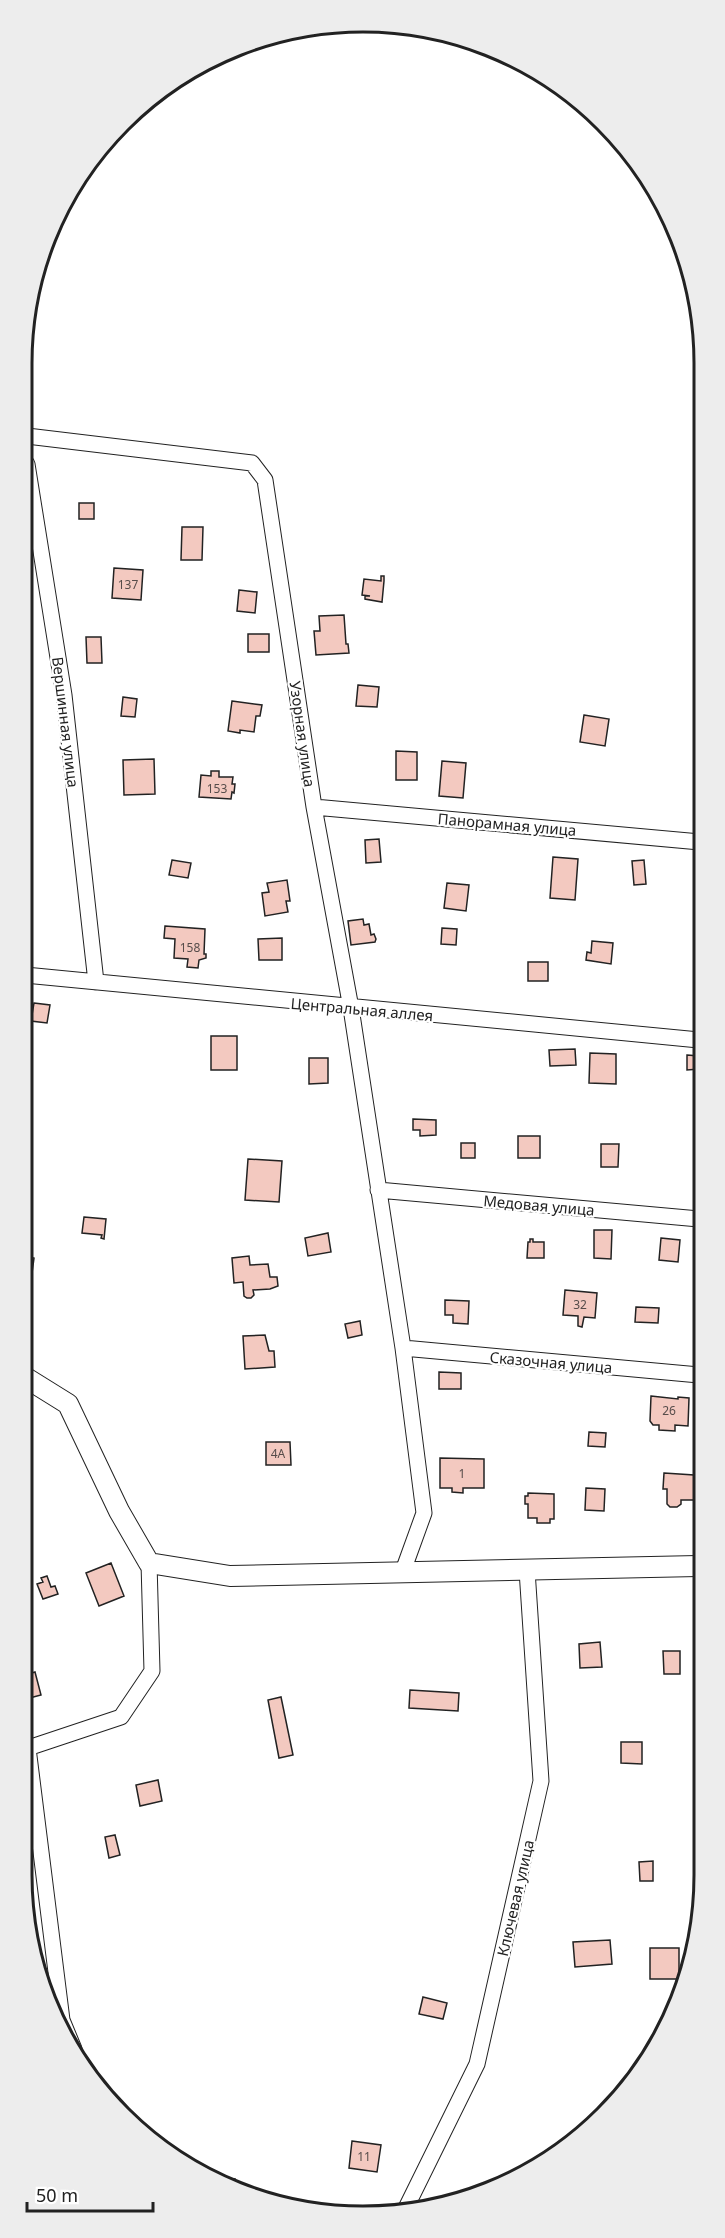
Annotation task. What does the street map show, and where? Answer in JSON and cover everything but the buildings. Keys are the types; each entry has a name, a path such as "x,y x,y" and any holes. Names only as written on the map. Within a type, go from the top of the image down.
{"street":[{"name":"Узорная улица","path":"32,437 252,463 266,480 314,807 351,1008 404,1348 424,1513 403,1571"},
{"name":"Вершинная улица","path":"32,495 64,694 96,982"},
{"name":"Панорамная улица","path":"314,807 694,841"},
{"name":"Центральная аллея","path":"32,976 694,1040"},
{"name":"Медовая улица","path":"378,1190 694,1219"},
{"name":"Сказочная улица","path":"404,1348 694,1375"},
{"path":"32,1382 68,1404 119,1511 149,1563 152,1671 121,1717 32,1744"},
{"path":"149,1563 230,1576 694,1566"},
{"name":"Ключевая улица","path":"408,2204 477,2064 541,1781 527,1570"},
{"path":"32,1798 61,2010"}]}
